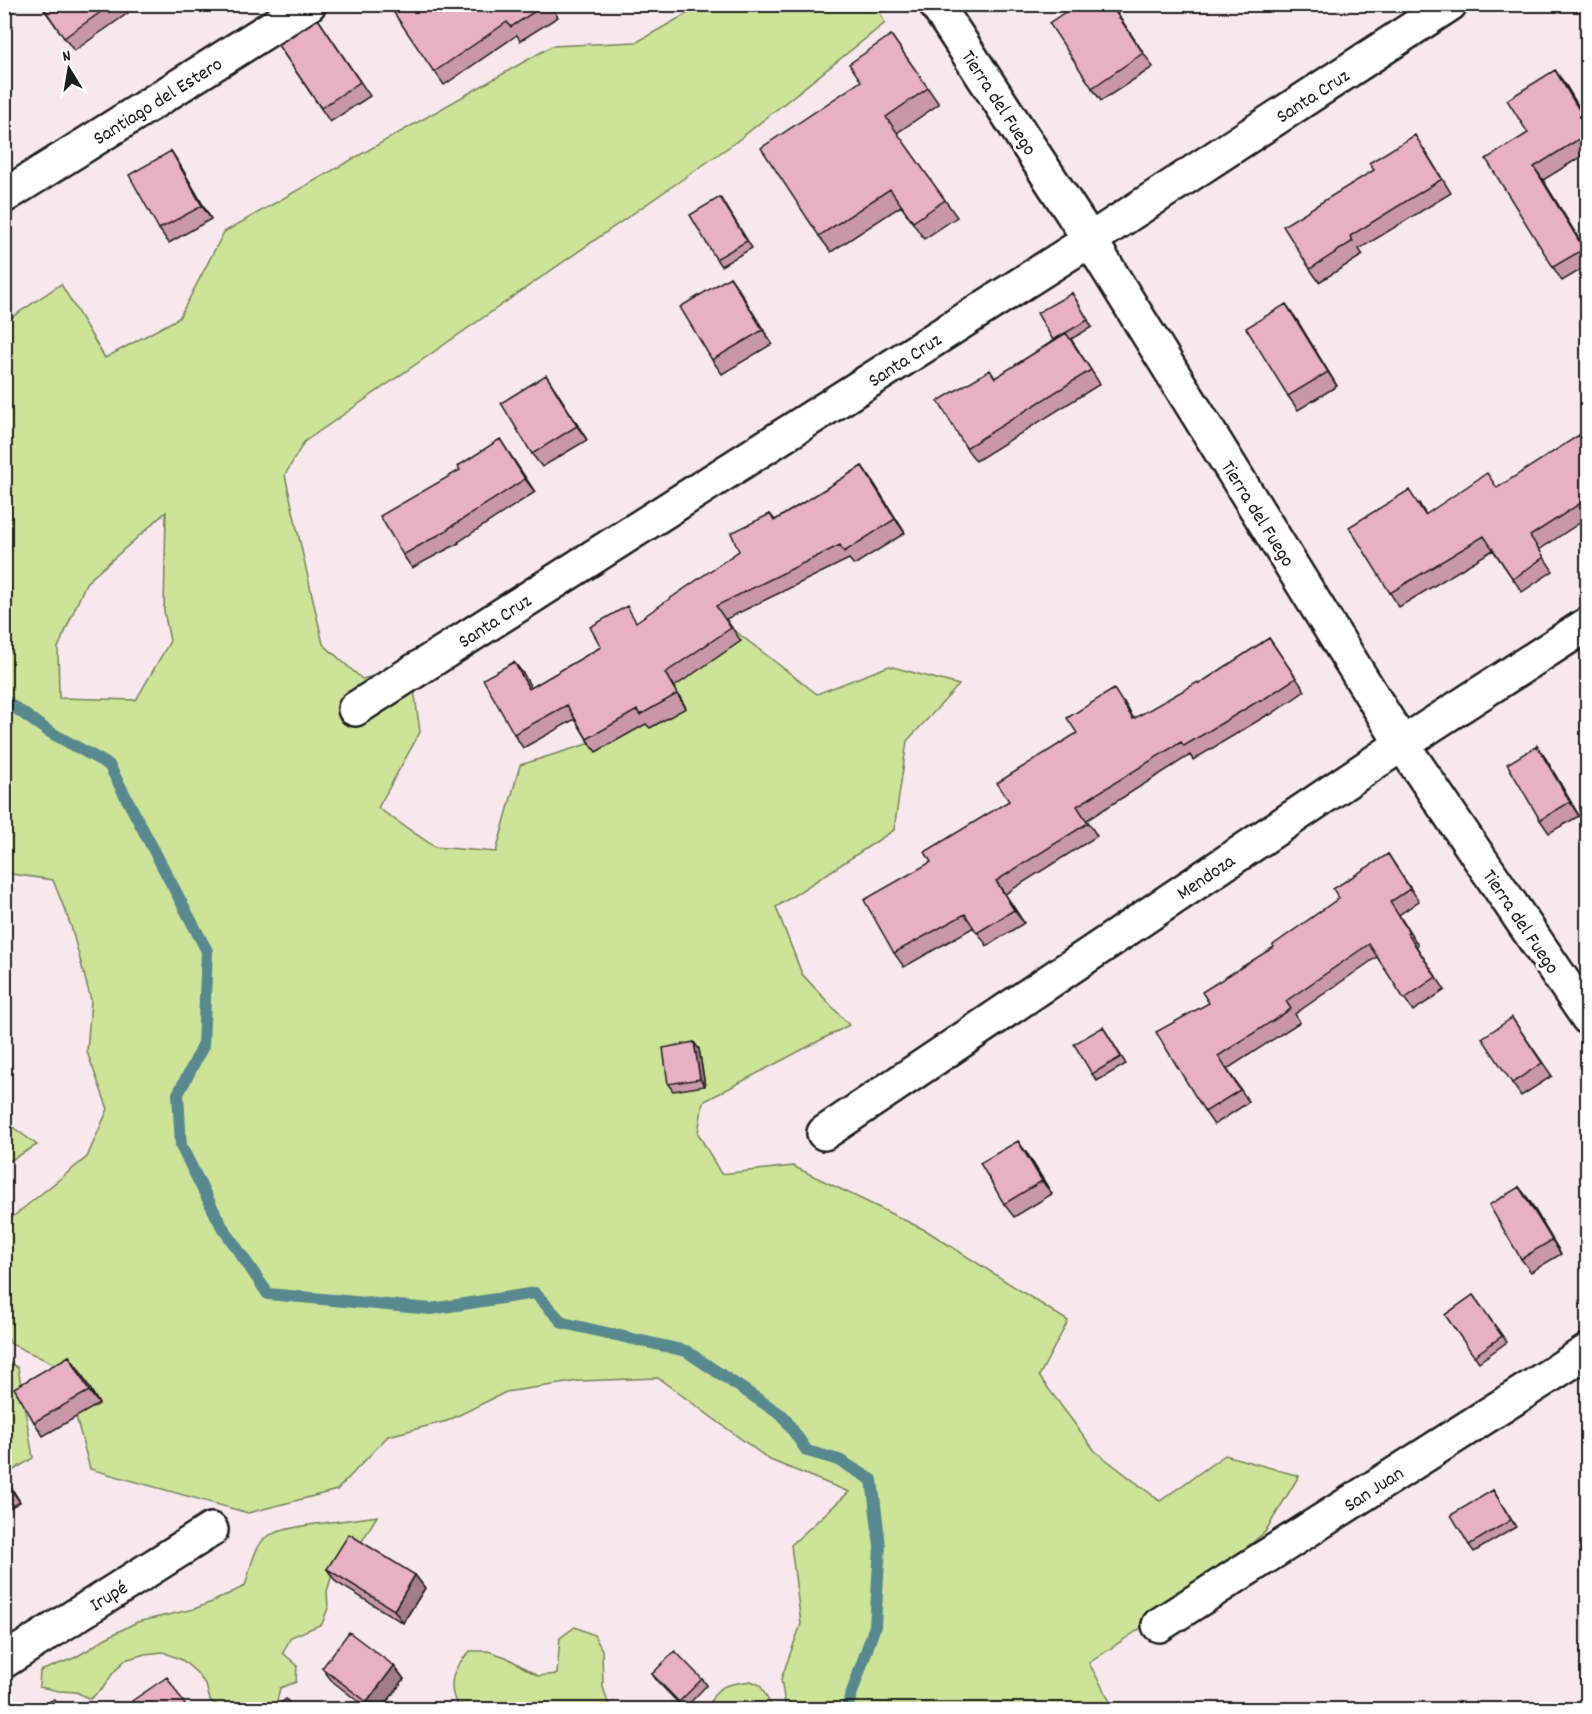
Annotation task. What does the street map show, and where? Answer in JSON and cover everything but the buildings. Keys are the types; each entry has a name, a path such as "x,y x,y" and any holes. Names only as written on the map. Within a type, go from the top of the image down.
{"street":[{"name":"Santiago del Estero","path":"4,196 309,4"},
{"name":"Tierra del Fuego","path":"936,4 1090,240 1402,744 1587,1018"},
{"name":"Santa Cruz","path":"355,709 1090,240 1450,4"},
{"name":"Mendoza","path":"824,1133 1402,744 1587,624"},
{"name":"San Juan","path":"1159,1625 1587,1351"},
{"name":"Irupé","path":"4,1661 211,1530"}],"green space":[{"path":"702,5 876,5 885,23 736,142 304,442 285,475 323,644 362,679 411,667 420,732 378,808 435,847 496,852 520,765 600,740 654,687 735,631 817,694 889,666 959,685 907,741 894,830 776,907 802,974 849,1025 703,1102 698,1133 721,1174 793,1166 927,1231 1068,1321 1039,1376 1095,1451 1160,1501 1225,1455 1299,1476 1265,1532 1196,1591 1089,1663 1114,1709 786,1710 781,1679 801,1624 791,1545 849,1492 770,1460 658,1378 579,1381 506,1392 447,1421 388,1436 337,1490 248,1513 90,1469 63,1368 11,1344 5,1335 5,1223 87,1157 108,1109 87,1052 91,1000 71,926 53,880 5,873 5,322 61,284 105,358 179,318 224,232 552,46 637,42","holes":["166,512 164,611 170,641 136,700 59,698 58,648 86,583"]},
{"path":"10,1125 37,1145 6,1163 5,1167 5,1126"},
{"path":"4,1359 18,1368 33,1458 6,1475 4,1472"},
{"path":"377,1516 358,1548 332,1575 327,1591 328,1608 322,1624 291,1637 283,1653 297,1665 296,1682 280,1688 276,1705 266,1709 222,1709 210,1700 206,1685 196,1672 182,1660 163,1652 125,1660 103,1688 90,1699 76,1692 39,1687 40,1671 74,1658 137,1622 194,1609 245,1586 258,1548 265,1538 274,1533 302,1526"},
{"path":"575,1627 594,1635 602,1650 603,1687 608,1703 613,1709 460,1709 453,1694 452,1683 454,1672 470,1651 488,1651 506,1657 538,1676 557,1674 560,1638"},
{"path":"751,1681 760,1685 773,1709 714,1709 711,1701 718,1691 727,1685"}],"waterway":[{"path":"4,700 48,731 109,765 207,951 203,1046 178,1094 181,1146 221,1225 268,1294 431,1309 535,1293 563,1323 686,1351 783,1416 807,1451 839,1460 872,1480 880,1546 875,1626 846,1710"}]}
